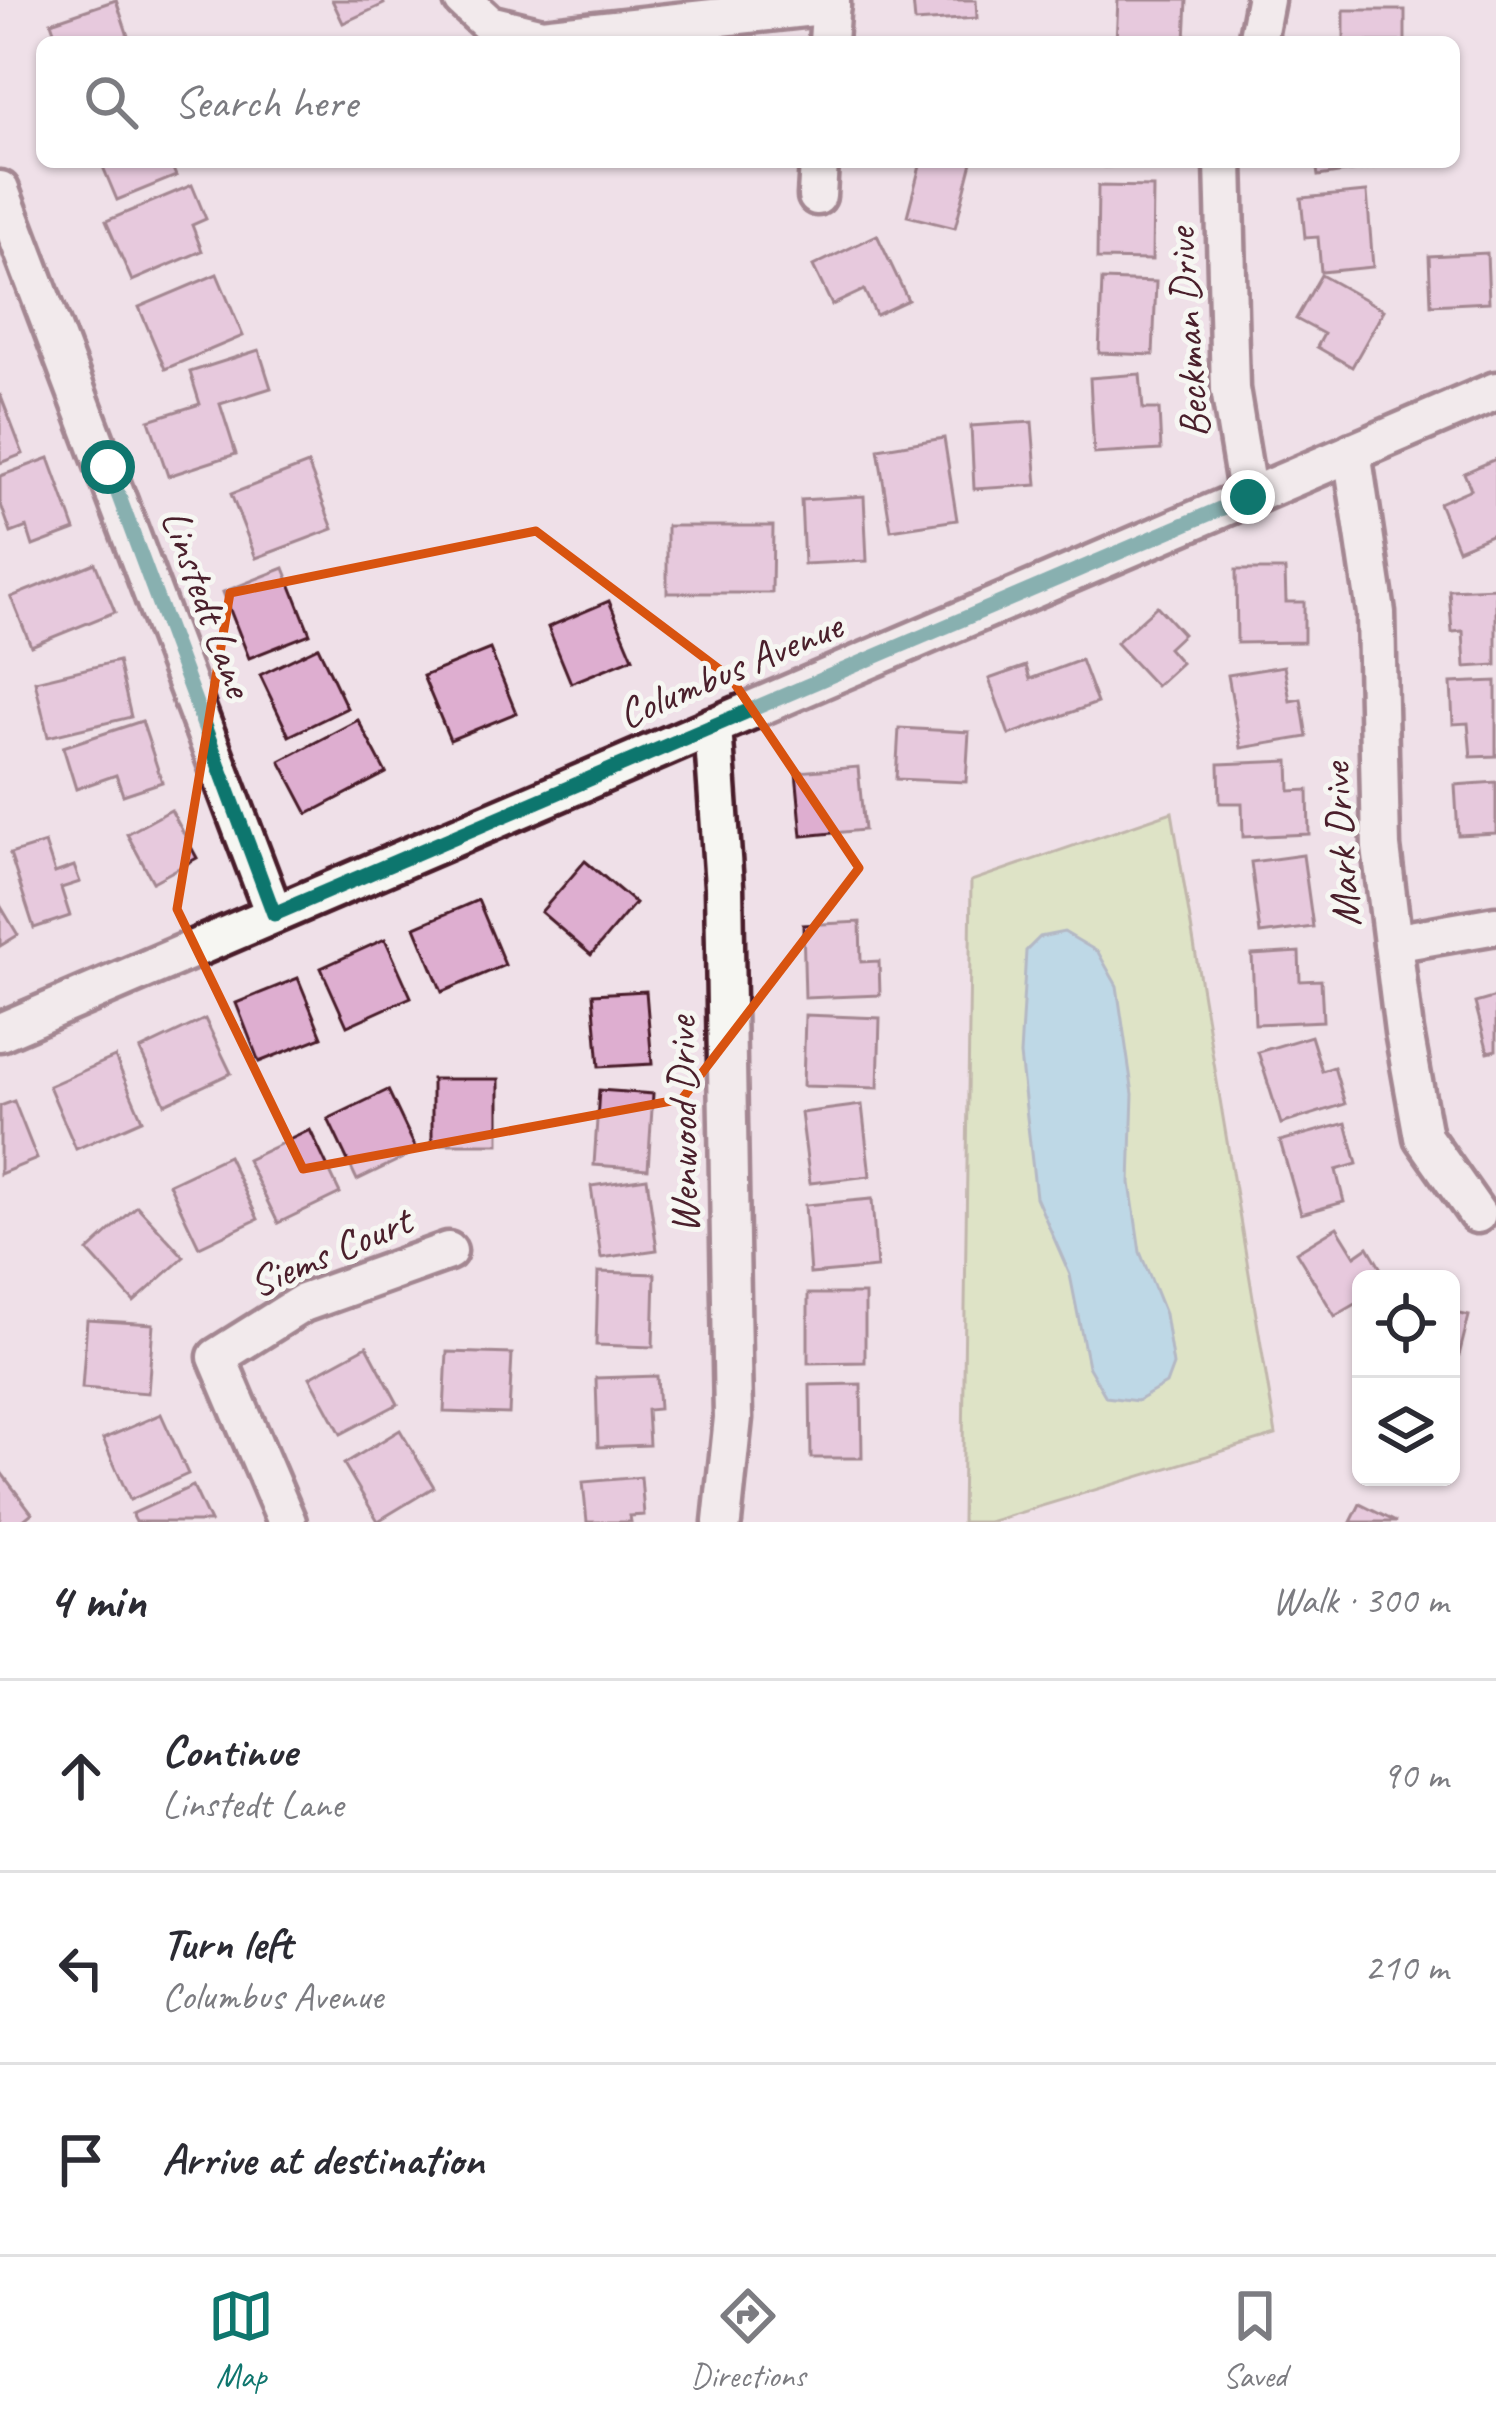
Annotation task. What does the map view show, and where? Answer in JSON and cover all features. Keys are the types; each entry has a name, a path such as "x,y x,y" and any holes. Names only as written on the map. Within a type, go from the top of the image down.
{"street":[{"path":"463,0 489,24 538,36"},
{"path":"1258,36 1265,0"},
{"path":"550,36 831,2 828,36"},
{"name":"Beckman Drive","path":"1224,168 1230,388 1248,497"},
{"name":"Linstedt Lane","path":"0,190 274,914"},
{"name":"Columbus Avenue","path":"0,1032 1496,391"},
{"name":"Mark Drive","path":"1352,452 1376,614 1381,847 1423,1137 1477,1214"},
{"name":"Wenwood Drive","path":"712,726 724,886 733,1418 722,1522"},
{"path":"1393,944 1496,925"},
{"name":"Siems Court","path":"287,1522 217,1357 303,1303 448,1251"}],"highlighted area":[{"path":"536,531 731,678 859,868 682,1099 303,1169 177,909 230,593"}],"green space":[{"path":"1172,812 1276,1435 989,1522 962,1522 971,881"}],"water":[{"path":"1064,932 1098,952 1117,986 1133,1094 1130,1183 1140,1252 1165,1314 1173,1365 1166,1384 1137,1401 1106,1397 1088,1366 1070,1275 1036,1197 1020,1055 1026,951 1040,937"}],"building":[{"path":"116,0 128,36 56,36 51,22"},
{"path":"332,0 383,0 384,4 343,23"},
{"path":"913,0 976,0 977,18 915,22"},
{"path":"1118,0 1187,0 1185,36 1116,36"},
{"path":"1344,10 1405,10 1405,36 1344,36"},
{"path":"104,168 173,168 176,176 117,200"},
{"path":"919,168 970,168 955,228 907,216"},
{"path":"1317,168 1372,168 1318,176"},
{"path":"192,185 206,219 192,225 202,251 132,281 106,221"},
{"path":"1098,186 1153,187 1152,260 1097,259"},
{"path":"1367,192 1373,267 1321,272 1318,237 1305,238 1301,198"},
{"path":"877,235 908,300 876,315 864,290 832,305 813,266"},
{"path":"1487,253 1489,302 1431,305 1429,256"},
{"path":"217,274 243,336 165,369 139,307"},
{"path":"1321,275 1384,310 1352,367 1317,347 1324,334 1296,319"},
{"path":"1102,280 1156,282 1153,355 1099,353"},
{"path":"259,350 271,388 220,404 236,454 168,476 149,420 200,404 190,372"},
{"path":"1140,374 1143,409 1159,409 1161,450 1094,454 1090,378"},
{"path":"0,394 23,454 0,463"},
{"path":"1032,422 1037,485 974,489 971,426"},
{"path":"944,438 957,520 891,530 878,449"},
{"path":"49,458 75,530 33,546 27,527 11,533 0,502 0,476"},
{"path":"1496,459 1496,533 1458,549 1439,503 1471,489 1464,473"},
{"path":"308,464 333,529 256,558 231,494"},
{"path":"864,496 867,561 804,564 801,500"},
{"path":"667,526 773,526 772,593 667,593"},
{"path":"95,563 115,612 31,646 11,597"},
{"path":"284,568 310,634 249,658 223,592"},
{"path":"1236,570 1285,570 1286,602 1304,602 1304,642 1237,643"},
{"path":"1496,588 1496,665 1465,667 1463,631 1452,632 1449,590"},
{"path":"609,601 633,658 571,683 548,627"},
{"path":"1157,606 1183,634 1168,648 1181,663 1156,686 1116,643"},
{"path":"318,647 347,708 289,736 260,675"},
{"path":"490,649 516,713 450,740 423,676"},
{"path":"1081,660 1097,703 1009,735 989,679 1026,666 1030,679"},
{"path":"118,661 131,717 48,737 35,681"},
{"path":"1284,666 1290,701 1301,699 1307,737 1241,748 1228,675"},
{"path":"1496,681 1496,756 1471,757 1468,723 1453,724 1451,683"},
{"path":"358,720 386,773 308,814 280,761"},
{"path":"142,721 162,782 123,795 116,775 76,789 63,747"},
{"path":"899,728 969,732 966,782 896,779"},
{"path":"1289,761 1290,791 1308,790 1309,834 1243,837 1242,803 1220,803 1219,764"},
{"path":"858,767 864,830 802,836 796,772"},
{"path":"1496,782 1496,833 1458,835 1455,785"},
{"path":"171,810 197,858 153,882 127,834"},
{"path":"45,843 55,873 74,866 80,882 61,888 70,916 34,928 10,854"},
{"path":"1303,855 1313,927 1260,934 1251,862"},
{"path":"585,861 635,903 591,955 541,912"},
{"path":"478,900 505,965 442,992 415,927"},
{"path":"0,905 18,935 0,946"},
{"path":"860,922 861,962 879,961 880,995 805,998 803,925"},
{"path":"385,939 411,997 347,1026 321,968"},
{"path":"1299,952 1300,981 1321,980 1323,1021 1255,1024 1252,955"},
{"path":"298,978 322,1037 259,1062 236,1003"},
{"path":"646,991 652,1064 599,1067 593,994"},
{"path":"1496,997 1496,1050 1488,1052 1475,1003"},
{"path":"805,1015 880,1018 878,1088 803,1086"},
{"path":"205,1019 231,1073 165,1104 140,1050"},
{"path":"1311,1036 1322,1071 1334,1067 1345,1104 1281,1124 1258,1052"},
{"path":"115,1057 142,1120 76,1149 49,1086"},
{"path":"432,1079 499,1079 499,1144 432,1144"},
{"path":"388,1090 417,1151 357,1180 328,1119"},
{"path":"599,1090 653,1094 648,1169 594,1165"},
{"path":"14,1101 37,1159 0,1174 0,1106"},
{"path":"862,1105 870,1176 810,1183 801,1113"},
{"path":"1346,1123 1357,1164 1336,1170 1344,1202 1301,1214 1280,1141"},
{"path":"310,1130 340,1193 278,1223 247,1160"},
{"path":"228,1156 258,1219 199,1247 169,1184"},
{"path":"647,1178 657,1250 601,1258 591,1186"},
{"path":"872,1199 877,1268 810,1274 805,1205"},
{"path":"137,1206 184,1257 134,1302 88,1251"},
{"path":"1337,1227 1355,1256 1368,1247 1382,1270 1352,1270 1352,1306 1335,1316 1296,1252"},
{"path":"598,1272 655,1274 653,1347 596,1345"},
{"path":"808,1294 865,1294 865,1362 808,1363"},
{"path":"1460,1314 1469,1316 1460,1351"},
{"path":"87,1320 153,1324 148,1393 82,1388"},
{"path":"367,1346 398,1404 341,1434 310,1377"},
{"path":"447,1352 512,1354 509,1414 444,1412"},
{"path":"657,1376 659,1409 647,1410 649,1445 598,1447 596,1378"},
{"path":"861,1384 862,1458 811,1458 810,1385"},
{"path":"161,1414 188,1474 130,1500 103,1439"},
{"path":"400,1430 434,1487 378,1521 344,1464"},
{"path":"0,1471 32,1513 21,1522 0,1522"},
{"path":"641,1477 644,1515 630,1516 631,1522 587,1522 583,1482"},
{"path":"193,1486 210,1522 136,1522 132,1514"},
{"path":"1360,1504 1396,1522 1351,1522"}],"route":[{"path":"108,467 274,914 1248,497"}]}
